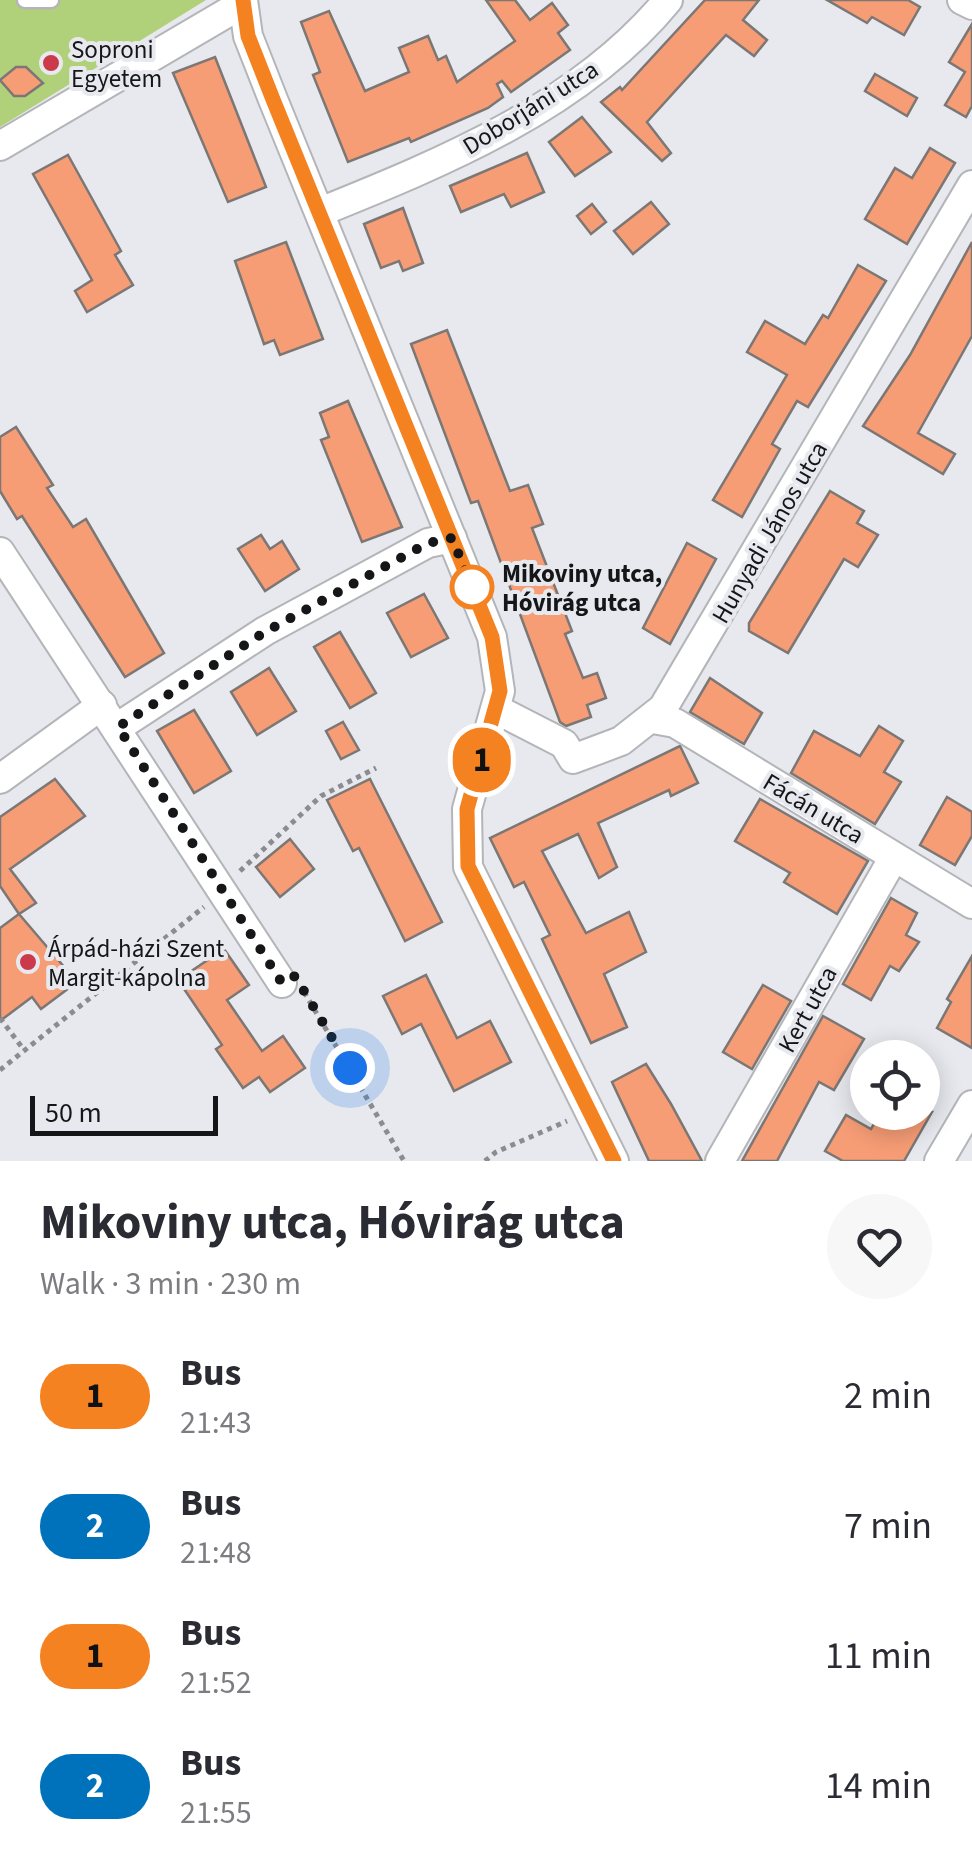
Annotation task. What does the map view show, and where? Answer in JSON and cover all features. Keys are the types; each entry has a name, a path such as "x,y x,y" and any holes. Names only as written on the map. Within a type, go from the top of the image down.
{"street":[{"name":"Doborjáni utca","path":"320,212 486,140 587,76 668,0"},
{"path":"962,0 972,5"},
{"path":"2,142 242,2 248,36 492,637 500,691 498,710 467,809 468,866 614,1161"},
{"name":"Hunyadi János utca","path":"498,710 564,744 573,759 610,746 653,719 677,688 972,185"},
{"path":"0,779 428,543 452,538"},
{"path":"0,552 110,716 230,882 282,983"},
{"name":"Fácán utca","path":"653,719 675,724 972,904"},
{"name":"Kert utca","path":"720,1161 894,857"},
{"path":"939,1161 972,1105"}],"lane":[{"path":"25,0 50,0"},
{"path":"213,0 242,2"}],"path":[{"path":"0,1070 112,986 321,796 376,768"},
{"path":"282,983 295,976 404,1161"},
{"path":"0,1018 24,1050"},
{"path":"485,1161 590,1109"}],"green space":[{"name":"Soproni Egyetem","path":"0,0 206,0 0,127"}],"building":[{"path":"486,0 515,0 530,20 552,3 568,25 558,33 570,50 511,92 502,81 497,84 503,97 488,108 411,142 409,138 348,162 313,75 320,72 301,22 329,11 365,91 409,72 399,48 428,36 438,60 446,56 457,82 515,41"},
{"path":"705,0 759,0 743,20 767,40 754,56 726,35 647,122 671,153 662,161 601,102 620,87 622,90"},
{"path":"827,0 908,0 920,7 904,35 872,17 867,23"},
{"path":"972,24 972,106 966,117 945,105 965,72 949,62"},
{"path":"215,57 266,187 228,202 173,73"},
{"path":"16,67 26,67 43,83 25,96 14,96 0,80"},
{"path":"875,74 917,98 907,116 865,91"},
{"path":"582,117 611,152 575,176 549,142"},
{"path":"930,148 955,163 907,244 865,219 895,168 912,178"},
{"path":"527,153 544,192 511,207 504,194 461,212 450,186"},
{"path":"68,155 121,251 115,255 133,285 87,312 75,291 92,280 33,174"},
{"path":"651,202 669,224 633,254 614,231"},
{"path":"592,204 606,222 591,234 577,216"},
{"path":"403,208 423,263 403,271 399,261 381,268 364,224"},
{"path":"286,242 323,339 280,355 274,340 264,344 235,261"},
{"path":"972,242 972,336 918,433 955,454 943,474 863,426 910,355"},
{"path":"858,265 886,281 808,407 797,401 772,444 780,449 742,517 713,500 787,375 747,352 765,321 805,344 823,315 828,318"},
{"path":"447,330 510,491 528,485 543,524 532,528 572,631 565,634 583,678 597,673 606,698 587,705 591,717 566,726 560,722 478,501 471,503 411,344"},
{"path":"348,401 402,527 362,542 321,440 329,437 320,413"},
{"path":"16,427 53,485 47,488 73,527 86,519 164,653 125,677 22,516 17,519 0,491 0,437"},
{"path":"830,491 864,511 857,523 878,535 858,567 844,559 788,653 749,631 749,623"},
{"path":"261,535 270,549 282,541 299,569 265,591 238,549"},
{"path":"687,543 716,559 670,644 643,628"},
{"path":"424,594 448,638 411,657 387,613"},
{"path":"340,632 376,693 350,708 314,647"},
{"path":"269,668 296,711 257,735 231,692"},
{"path":"710,678 762,713 744,744 690,712"},
{"path":"194,710 231,771 194,793 157,731"},
{"path":"343,722 359,750 341,759 326,731"},
{"path":"879,726 903,741 884,772 901,782 875,824 791,773 814,731 860,756"},
{"path":"680,746 698,783 671,796 669,790 598,823 617,867 599,878 578,834 542,851 586,933 629,912 646,952 604,974 627,1027 591,1043 542,939 550,935 524,882 514,887 490,838"},
{"path":"55,779 85,816 10,869 36,903 19,914 0,886 0,817"},
{"path":"370,779 442,922 405,941 359,848 353,851 327,800"},
{"path":"947,797 972,812 972,836 955,865 920,845"},
{"path":"760,799 868,861 837,914 784,882 790,873 735,841"},
{"path":"290,839 314,869 280,897 256,867"},
{"path":"891,898 917,913 906,935 919,942 899,971 890,966 871,1000 843,984"},
{"name":"Árpád-házi Szent Margit-kápolna","path":"19,914 77,982 41,1009 32,997 0,1021 0,928"},
{"path":"224,949 249,985 227,1000 262,1051 283,1036 305,1068 270,1092 259,1077 243,1088 216,1049 222,1045 178,980"},
{"path":"972,956 972,1048 937,1028 951,1002 947,999"},
{"path":"426,975 457,1038 490,1021 511,1062 454,1091 421,1024 402,1034 383,996"},
{"path":"763,985 791,1001 752,1069 723,1052"},
{"path":"823,1016 864,1039 850,1040 850,1063 834,1090 819,1082 777,1161 742,1161"},
{"path":"646,1064 702,1161 649,1161 612,1082"},
{"path":"846,1115 850,1117 850,1130 922,1130 904,1161 843,1161 825,1151"}],"bus line":[{"name":"1","path":"243,0 248,36 492,637 500,691 498,710 467,809 464,835 468,866 614,1161"}],"place":[{"name":"Soproni Egyetem","path":"51,63"},
{"name":"Mikoviny utca, Hóvirág utca","path":"472,587"},
{"name":"Árpád-házi Szent Margit-kápolna","path":"28,962"}],"route":[{"path":"350,1068 295,976 282,983 118,727 265,632 428,543 452,538 472,587"}]}
